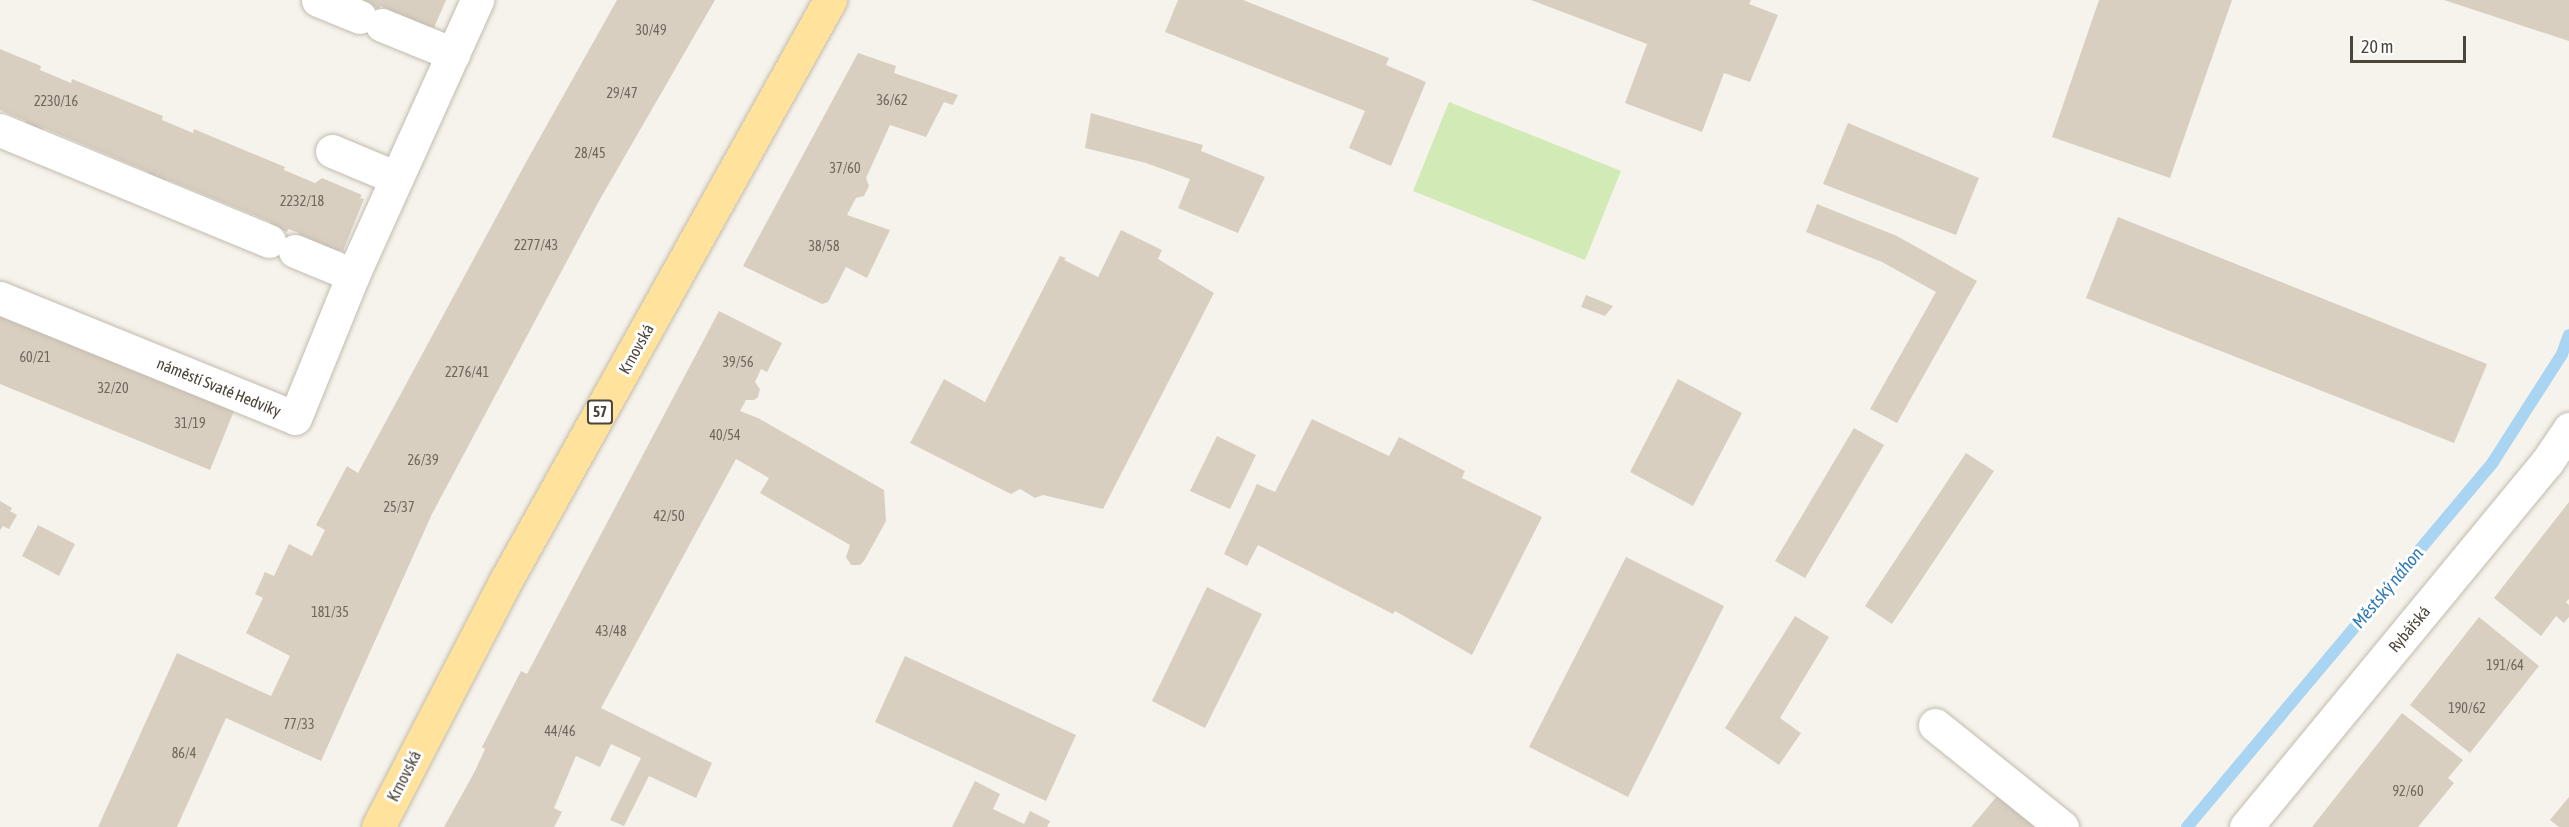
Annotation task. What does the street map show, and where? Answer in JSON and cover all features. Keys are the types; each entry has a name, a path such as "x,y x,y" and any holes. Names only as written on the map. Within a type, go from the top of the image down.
{"main road":[{"name":"Krnovská","path":"378,827 505,582 830,0"}],"street":[{"path":"318,0 453,54"},
{"name":"náměstí Svaté Hedviky","path":"0,298 295,418 353,275 477,0"},
{"path":"0,130 353,275"},
{"path":"332,151 397,178"},
{"name":"Rybářská","path":"2246,827 2547,462 2569,429"},
{"path":"1935,725 2062,827"}],"green space":[{"path":"1449,102 1621,171 1585,260 1413,191"}],"building":[{"path":"362,0 446,0 434,28 431,27 430,30 389,13 390,10 380,6 379,9"},
{"path":"617,0 715,0 599,201 432,514 321,761 226,718 177,827 98,827 177,653 271,696 290,656 246,633 263,598 255,594 265,572 274,576 289,544 312,556 325,530 316,525 347,466 358,473 525,164"},
{"path":"1178,0 1243,0 1389,58 1386,65 1426,82 1391,166 1349,148 1365,111 1165,32"},
{"path":"1531,0 1751,0 1749,4 1778,15 1750,82 1724,73 1702,132 1625,103 1647,44"},
{"path":"2099,0 2232,0 2170,178 2052,137"},
{"path":"2444,0 2569,0 2569,41"},
{"path":"0,49 41,66 40,70 71,83 72,79 163,116 162,120 193,133 194,129 285,167 284,170 315,183 322,178 362,195 360,198 364,199 343,251 339,250 338,253 297,237 299,233 288,229 287,232 270,225 271,222 166,179 165,182 147,175 149,172 44,128 43,132 25,125 26,121 0,110"},
{"path":"858,53 896,66 894,73 958,95 953,105 944,102 926,137 890,125 866,178 869,186 864,196 856,198 847,215 890,230 867,278 846,267 828,302 822,304 743,266"},
{"path":"1091,113 1203,145 1201,151 1265,177 1238,233 1178,208 1190,179 1146,163 1085,148"},
{"path":"1848,123 1979,178 1956,235 1823,184"},
{"path":"1817,204 1897,236 1977,281 1897,423 1870,409 1936,292 1882,262 1806,232"},
{"path":"2118,217 2487,364 2454,443 2086,298"},
{"path":"1121,230 1162,250 1158,259 1214,293 1103,509 1043,495 1035,498 1020,489 1011,494 910,443 944,379 985,402 1060,256 1098,277"},
{"path":"1586,295 1613,306 1605,316 1581,307"},
{"path":"719,311 782,343 767,372 761,369 755,382 760,389 758,397 754,400 746,400 740,411 758,418 884,490 886,521 864,561 860,565 851,565 846,557 850,545 760,493 769,478 736,459 601,708 712,763 696,798 649,776 624,826 610,820 641,758 611,744 600,767 576,756 554,808 562,812 554,827 444,827 475,771 485,749 482,747 521,671 527,674"},
{"path":"0,314 234,411 210,470 0,384"},
{"path":"1678,379 1742,413 1693,506 1630,472"},
{"path":"1312,419 1389,456 1399,437 1465,471 1462,478 1542,517 1472,655 1395,611 1393,614 1258,545 1247,566 1224,554 1257,484 1275,492"},
{"path":"1854,428 1884,445 1805,578 1775,561"},
{"path":"1217,436 1256,455 1230,509 1190,491"},
{"path":"1966,453 1994,471 1892,624 1865,606"},
{"path":"0,501 12,508 10,511 17,515 9,529 3,526 0,530"},
{"path":"2569,502 2569,599 2566,602 2569,605 2569,617 2564,623 2556,616 2541,636 2494,598"},
{"path":"38,525 75,544 59,576 22,556"},
{"path":"1626,557 1724,606 1628,797 1529,747"},
{"path":"1207,587 1262,614 1205,728 1152,701"},
{"path":"1795,616 1829,637 1780,718 1801,733 1779,765 1725,728"},
{"path":"2479,617 2539,666 2470,753 2410,705"},
{"path":"905,656 1076,735 1046,801 875,722"},
{"path":"2402,713 2463,760 2448,778 2454,783 2418,827 2312,827"},
{"path":"975,781 1000,794 993,809 1024,824 1030,811 1050,821 1047,827 952,827"},
{"path":"1998,795 2036,827 1971,827"},
{"path":"2569,797 2569,827 2559,827 2550,820"}],"waterway":[{"name":"Městský náhon","path":"2187,827 2493,462 2562,354 2569,335"}]}
